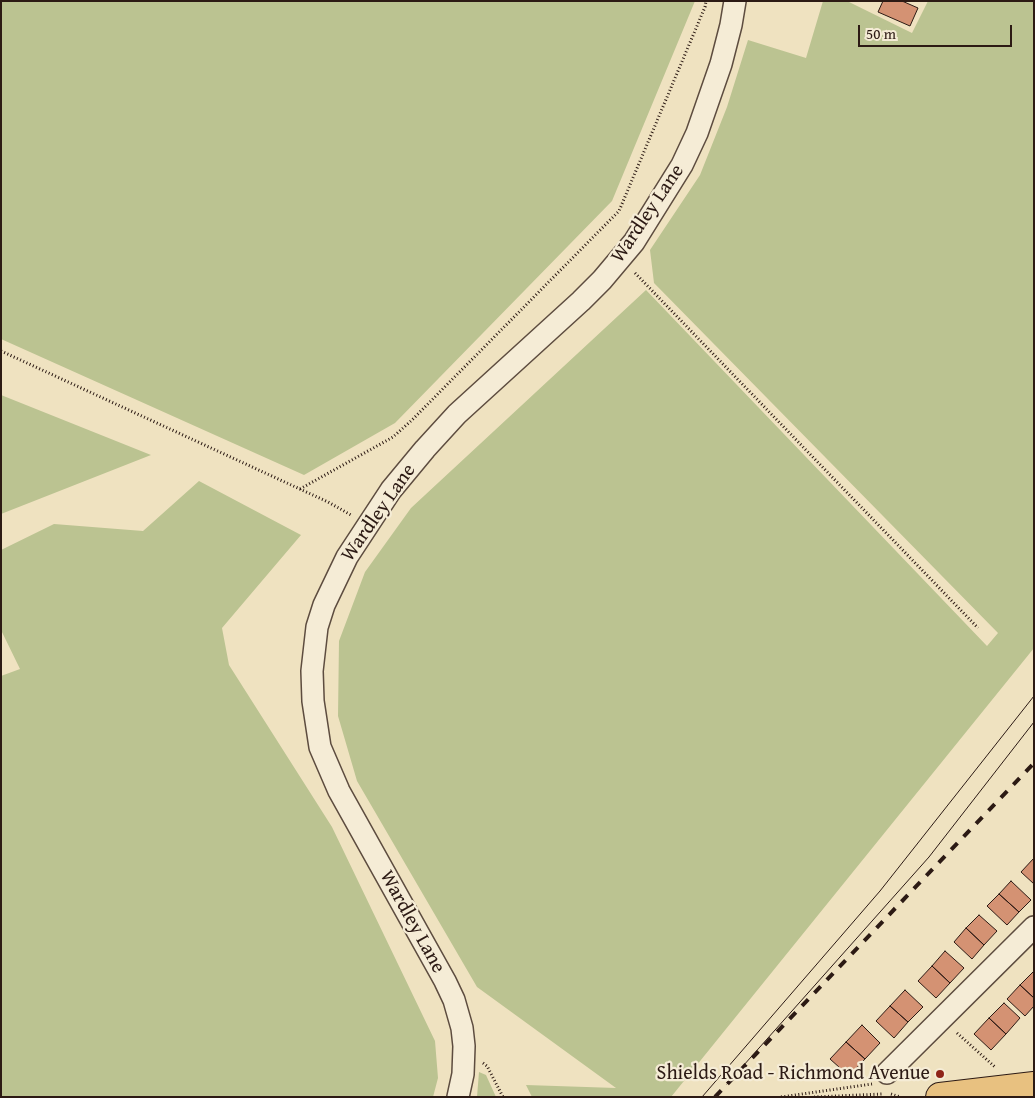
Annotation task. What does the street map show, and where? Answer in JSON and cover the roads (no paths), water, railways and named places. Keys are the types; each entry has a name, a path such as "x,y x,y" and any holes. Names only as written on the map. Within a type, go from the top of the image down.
{"main road":[{"path":"940,1097 1026,1091"}],"street":[{"name":"Wardley Lane","path":"458,1097 463,1074 464,1046 462,1028 454,1000 339,792 320,747 315,723 312,671 317,627 324,605 347,557 391,490 457,414 581,301 621,258 664,195 682,165 697,133 721,64 735,1"},
{"path":"887,1073 1034,927"}],"tram line":[{"path":"702,1097 880,891 1034,696"},
{"path":"727,1084 929,857 1034,722"}],"railway":[{"path":"715,1097 1034,763"}],"place":[{"name":"Shields Road - Richmond Avenue","path":"940,1074"}]}
